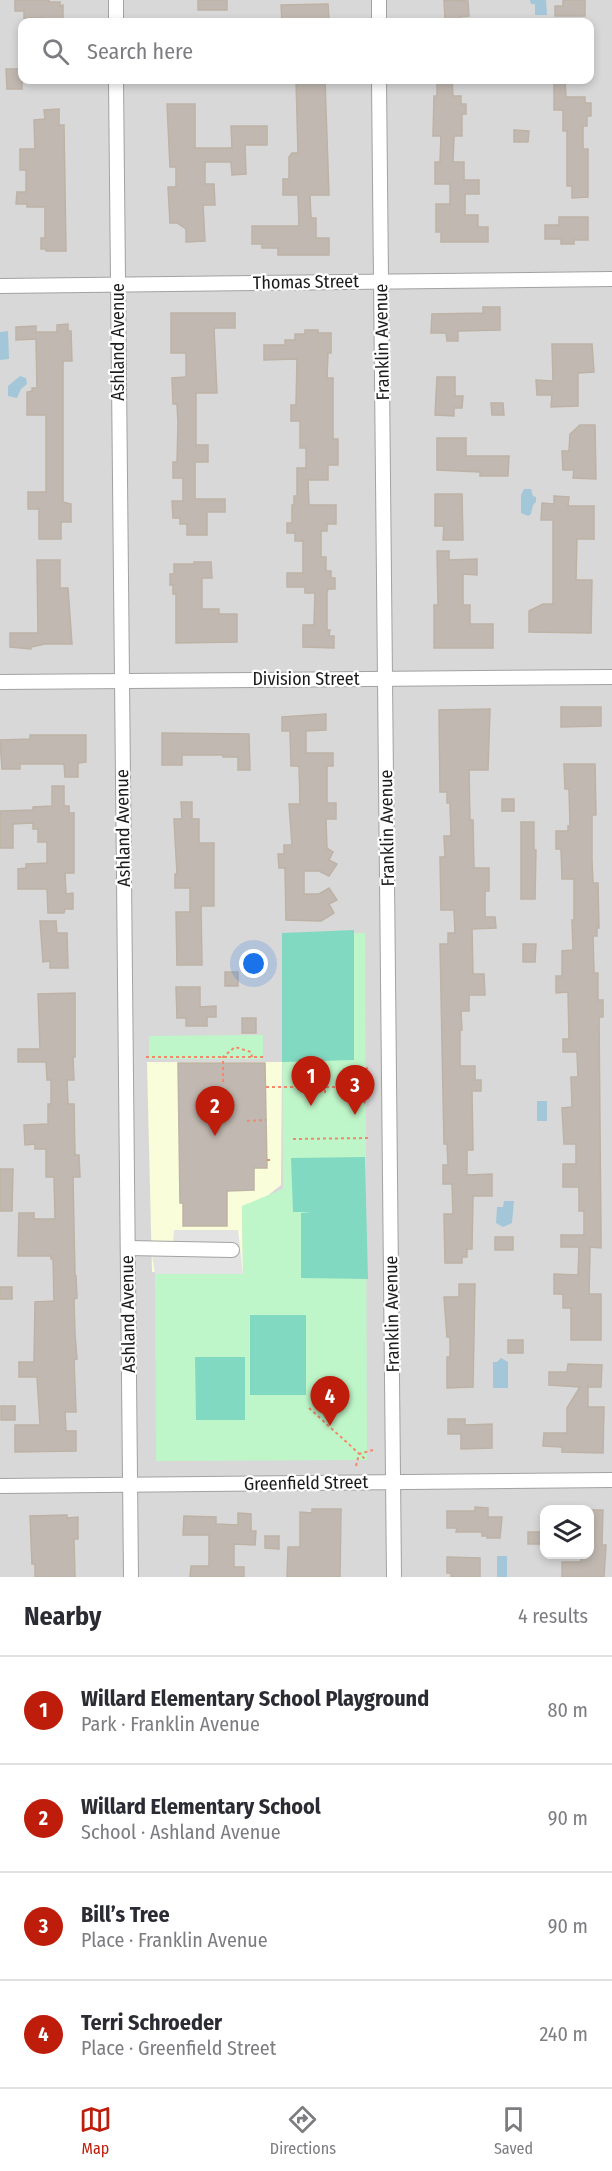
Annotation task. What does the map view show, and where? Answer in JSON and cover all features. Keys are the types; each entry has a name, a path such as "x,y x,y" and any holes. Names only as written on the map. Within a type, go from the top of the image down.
{"street":[{"path":"116,0 116,18"},
{"path":"379,0 379,18"},
{"name":"Ashland Avenue","path":"116,84 131,1577"},
{"name":"Franklin Avenue","path":"379,84 394,1577"},
{"name":"Thomas Street","path":"0,286 612,279"},
{"name":"Division Street","path":"0,682 612,676"},
{"path":"128,1248 232,1250"},
{"name":"Greenfield Street","path":"0,1486 612,1480"}],"path":[{"path":"223,1057 235,1047 251,1052 252,1057"},
{"path":"146,1057 263,1057"},
{"path":"208,1063 209,1057"},
{"path":"223,1057 224,1082"},
{"path":"345,1087 346,1079 368,1068"},
{"path":"266,1087 345,1087 369,1105"},
{"path":"325,1093 326,1087"},
{"path":"247,1121 266,1120"},
{"path":"293,1139 369,1138"},
{"path":"309,1408 365,1459"},
{"path":"359,1454 373,1450"},
{"path":"356,1466 359,1454"}],"shaded area":[{"path":"0,0 612,0 612,1577 0,1577"},
{"path":"147,1062 282,1062 281,1185 266,1197 242,1207 243,1274 152,1272"},
{"path":"174,1230 238,1230 243,1274 155,1274 150,1243 173,1243"}],"green space":[{"path":"354,930 354,1060 282,1062 282,933"},
{"path":"282,933 365,933 367,1460 156,1461 155,1274 243,1274 242,1206 283,1189"},
{"path":"263,1035 263,1059 149,1059 149,1036"},
{"path":"365,1157 368,1279 301,1278 301,1213 311,1212 293,1212 291,1158"},
{"path":"250,1315 306,1315 306,1395 250,1395"},
{"path":"195,1357 245,1357 245,1420 196,1420"}],"water":[{"path":"530,0 546,0 547,15 535,15 535,4 531,4"},
{"path":"8,331 9,359 0,360 0,332"},
{"path":"20,376 26,378 27,384 21,389 17,398 8,396 8,386"},
{"path":"524,489 531,489 533,496 536,497 531,514 528,516 521,513 521,495"},
{"path":"537,1101 547,1101 547,1121 537,1121"},
{"path":"504,1201 514,1201 512,1223 503,1227 496,1223 497,1207 503,1207"},
{"path":"501,1358 508,1362 508,1388 493,1388 493,1362"},
{"path":"497,1556 507,1556 507,1577 497,1577"}],"building":[{"path":"15,0 49,0 49,2 60,2 60,6 63,5 63,18 24,18 24,11 15,11"},
{"path":"198,0 227,0 227,10 198,10"},
{"path":"444,0 468,1 469,16 445,18"},
{"path":"563,0 585,0 585,16 555,16 555,6 563,6"},
{"path":"328,4 329,18 282,18 281,5"},
{"path":"6,69 18,69 18,84 22,84 22,89 7,89"},
{"path":"296,84 325,84 329,195 310,195 311,218 316,218 316,238 329,238 329,255 278,255 278,248 262,248 262,244 252,244 252,226 299,226 298,195 283,195 283,179 289,179 289,157 292,153 298,153"},
{"path":"437,84 452,84 453,96 461,96 461,104 466,104 466,114 462,114 462,136 454,136 453,162 464,162 464,180 479,180 479,194 465,194 465,215 478,215 478,227 488,227 488,242 441,242 441,232 436,232 436,204 450,204 450,184 435,184 435,162 440,162 441,136 433,136 434,96 437,96"},
{"path":"554,84 565,84 566,97 585,97 585,103 591,103 591,116 587,116 587,126 583,126 583,149 588,149 588,197 572,198 572,186 567,186 567,131 563,131 563,110 554,110"},
{"path":"167,104 195,104 195,148 232,148 231,126 267,126 267,145 245,145 246,174 232,175 231,162 205,162 205,184 214,184 215,205 203,205 205,241 186,242 186,229 177,223 170,223 168,187 176,187 176,167 170,167"},
{"path":"59,109 59,125 64,125 66,251 46,251 46,249 41,249 41,238 45,238 45,207 27,207 27,204 16,204 17,192 26,192 26,170 20,170 20,149 35,149 34,120 45,119 44,110"},
{"path":"514,130 529,131 528,142 514,142"},
{"path":"559,217 588,217 588,240 574,240 574,244 561,244 561,239 545,239 545,225 559,225"},
{"path":"483,307 500,307 500,330 458,331 458,341 447,341 446,333 431,333 432,314 483,313"},
{"path":"171,313 235,313 235,328 214,328 217,393 196,393 196,445 208,445 208,462 195,462 195,499 225,499 225,512 207,512 207,535 187,535 187,524 180,524 180,518 173,518 172,501 183,501 183,478 173,478 173,462 177,462 178,423 177,404 173,404 172,378 186,377 186,353 171,353"},
{"path":"68,324 68,331 71,331 72,361 63,361 63,502 71,504 71,522 61,522 61,539 39,539 39,509 28,509 28,492 46,492 46,417 45,415 27,415 27,392 32,391 32,388 37,388 36,339 16,340 16,327 36,326 36,332 57,332 57,325"},
{"path":"305,330 331,333 327,378 333,378 333,439 338,439 338,465 328,465 328,480 308,480 309,505 336,505 336,524 327,524 327,531 321,531 321,557 326,557 326,571 331,571 331,578 335,578 335,589 328,589 327,593 327,630 330,630 329,636 334,636 334,648 303,647 303,625 314,625 315,593 305,593 305,587 287,587 287,573 303,573 303,541 295,541 295,533 287,533 287,523 292,523 294,496 297,496 297,468 306,468 306,448 300,448 300,421 291,421 291,405 296,405 297,359 264,360 264,345 285,345 285,340 295,340 295,334 305,334"},
{"path":"552,344 592,344 594,372 578,373 578,406 551,407 552,395 537,395 536,380 553,381"},
{"path":"437,377 455,377 455,396 463,396 462,408 454,408 454,416 435,415"},
{"path":"491,403 503,403 504,415 492,415"},
{"path":"580,425 595,425 596,479 573,478 574,470 563,470 562,451 569,451 570,434"},
{"path":"437,438 466,438 466,456 509,456 508,476 480,476 480,472 437,470"},
{"path":"435,494 462,494 463,540 443,540 444,526 435,526"},
{"path":"554,496 569,497 568,506 594,506 594,539 577,539 576,580 592,580 591,633 529,632 529,611 543,604 553,604 553,520 541,520 542,503 554,504"},
{"path":"437,551 449,551 449,560 477,559 477,575 463,574 463,605 470,605 470,624 493,624 493,648 434,648 434,605 438,605"},
{"path":"37,560 60,560 60,588 68,588 72,644 45,644 31,647 31,649 10,647 10,633 38,633"},
{"path":"194,562 211,562 212,578 202,578 202,609 219,609 219,614 237,614 237,642 176,643 176,594 173,594 173,585 170,585 170,574 174,574 174,564 194,564"},
{"path":"561,707 601,707 601,726 561,727"},
{"path":"490,709 488,770 469,770 470,820 473,820 474,868 489,868 489,891 485,891 485,917 495,917 496,928 472,929 473,974 484,974 485,995 469,995 469,1011 461,1011 460,1066 475,1066 475,1080 481,1080 481,1091 472,1091 473,1150 467,1150 467,1175 492,1174 492,1196 473,1196 472,1249 467,1249 467,1257 462,1257 462,1263 445,1263 444,1214 453,1214 452,1184 443,1184 443,1165 448,1165 447,1144 444,1144 440,944 448,944 448,933 455,933 454,910 441,910 440,857 445,857 444,836 451,836 450,803 447,803 447,792 440,792 439,710"},
{"path":"326,714 326,730 306,731 306,753 333,753 333,766 327,766 327,803 336,803 336,819 326,819 327,848 333,852 329,860 337,864 329,876 319,871 304,871 304,894 319,894 329,888 337,900 329,904 334,913 321,921 286,920 285,868 279,868 278,854 284,854 284,845 292,845 289,804 300,804 299,766 291,766 290,731 282,731 282,717"},
{"path":"162,733 249,734 250,770 238,770 238,757 223,757 223,755 182,755 182,765 162,765"},
{"path":"30,735 86,735 86,762 78,763 78,777 65,777 64,764 20,764 20,769 2,769 0,740 30,739"},
{"path":"564,764 595,764 596,815 592,815 592,860 593,883 598,883 599,928 597,928 597,936 593,936 594,973 598,973 598,1000 603,1000 603,1017 599,1017 601,1248 590,1247 589,1294 601,1294 601,1340 571,1340 571,1308 563,1308 563,1294 554,1294 554,1274 578,1275 579,1247 561,1247 561,1235 584,1235 584,1211 579,1211 579,1187 563,1187 563,1164 576,1164 576,1144 564,1144 562,1108 572,1107 571,1077 578,1077 577,1052 563,1052 563,1039 569,1039 568,992 556,993 556,976 562,976 562,951 573,950 574,879 562,879 561,849 556,849 556,831 568,831 568,826 570,826 569,789 565,789"},
{"path":"52,786 64,786 64,806 69,806 69,813 74,813 74,873 65,873 66,894 73,893 73,909 65,909 64,913 48,913 47,889 18,889 18,869 26,868 26,864 47,863 47,842 38,842 38,829 33,829 33,823 13,824 13,848 0,848 0,811 33,810 33,807 52,806"},
{"path":"502,799 514,799 514,811 502,811"},
{"path":"181,802 192,802 192,819 199,819 199,843 214,843 214,906 201,906 202,965 177,965 176,912 190,912 190,888 175,888 175,874 177,874 174,819 182,819"},
{"path":"521,822 534,822 535,899 521,899"},
{"path":"40,921 56,921 57,933 67,933 68,968 50,968 50,961 43,962"},
{"path":"523,944 536,944 535,962 523,962"},
{"path":"225,972 238,972 238,986 225,986"},
{"path":"176,987 200,987 200,1007 216,1006 216,1017 207,1017 207,1026 186,1026 186,1018 177,1018"},
{"path":"75,993 74,1080 67,1080 68,1104 74,1104 75,1155 79,1155 80,1177 73,1177 77,1298 74,1299 77,1359 74,1360 76,1412 65,1412 66,1431 76,1431 76,1451 15,1452 15,1425 40,1425 37,1377 19,1377 19,1362 34,1362 35,1302 54,1301 51,1256 18,1256 19,1213 34,1213 34,1219 55,1219 54,1177 46,1177 46,1149 35,1149 35,1144 25,1145 24,1125 48,1124 51,1080 47,1080 46,1062 18,1062 18,1049 40,1049 38,994"},
{"path":"242,1018 256,1018 256,1033 242,1033"},
{"path":"178,1063 265,1063 267,1168 254,1168 254,1190 227,1191 227,1226 183,1226 183,1203 180,1203"},
{"path":"0,1169 13,1169 12,1211 0,1211"},
{"path":"495,1237 513,1237 513,1250 495,1250"},
{"path":"459,1284 475,1284 473,1387 447,1388 447,1357 450,1357 450,1337 447,1337 444,1297 459,1297"},
{"path":"0,1287 12,1287 12,1299 0,1299"},
{"path":"508,1340 523,1340 523,1353 508,1353"},
{"path":"568,1364 602,1365 601,1387 588,1387 588,1407 604,1407 603,1453 562,1452 562,1447 543,1446 544,1433 567,1433 567,1408 580,1387 549,1385 549,1372 567,1372"},
{"path":"1,1406 15,1406 15,1420 1,1420"},
{"path":"448,1419 465,1419 465,1425 492,1424 492,1448 461,1449 461,1434 448,1434"},
{"path":"475,1507 488,1508 488,1517 502,1517 500,1538 487,1538 487,1536 482,1536 482,1532 456,1532 457,1528 447,1528 447,1511 475,1511"},
{"path":"312,1509 341,1509 340,1577 287,1577 288,1547 300,1547 300,1512 312,1513"},
{"path":"594,1510 603,1510 602,1545 606,1545 604,1577 562,1577 562,1562 581,1562 581,1559 594,1559"},
{"path":"238,1513 251,1514 251,1531 256,1531 255,1545 234,1544 234,1567 244,1567 244,1577 190,1577 191,1566 209,1566 209,1535 183,1535 184,1516 216,1517 216,1524 238,1525"},
{"path":"67,1515 67,1518 78,1517 78,1539 74,1539 75,1577 35,1577 35,1564 32,1564 30,1516"},
{"path":"528,1532 540,1532 540,1544 528,1544"},
{"path":"265,1536 279,1536 279,1549 265,1548"},
{"path":"447,1557 480,1558 480,1577 451,1577 451,1573 447,1573"}],"place":[{"name":"Willard Elementary School Playground","path":"311,1106"},
{"name":"Bill’s Tree","path":"355,1115"},
{"name":"Willard Elementary School","path":"215,1136"},
{"name":"Terri Schroeder","path":"330,1426"}]}
